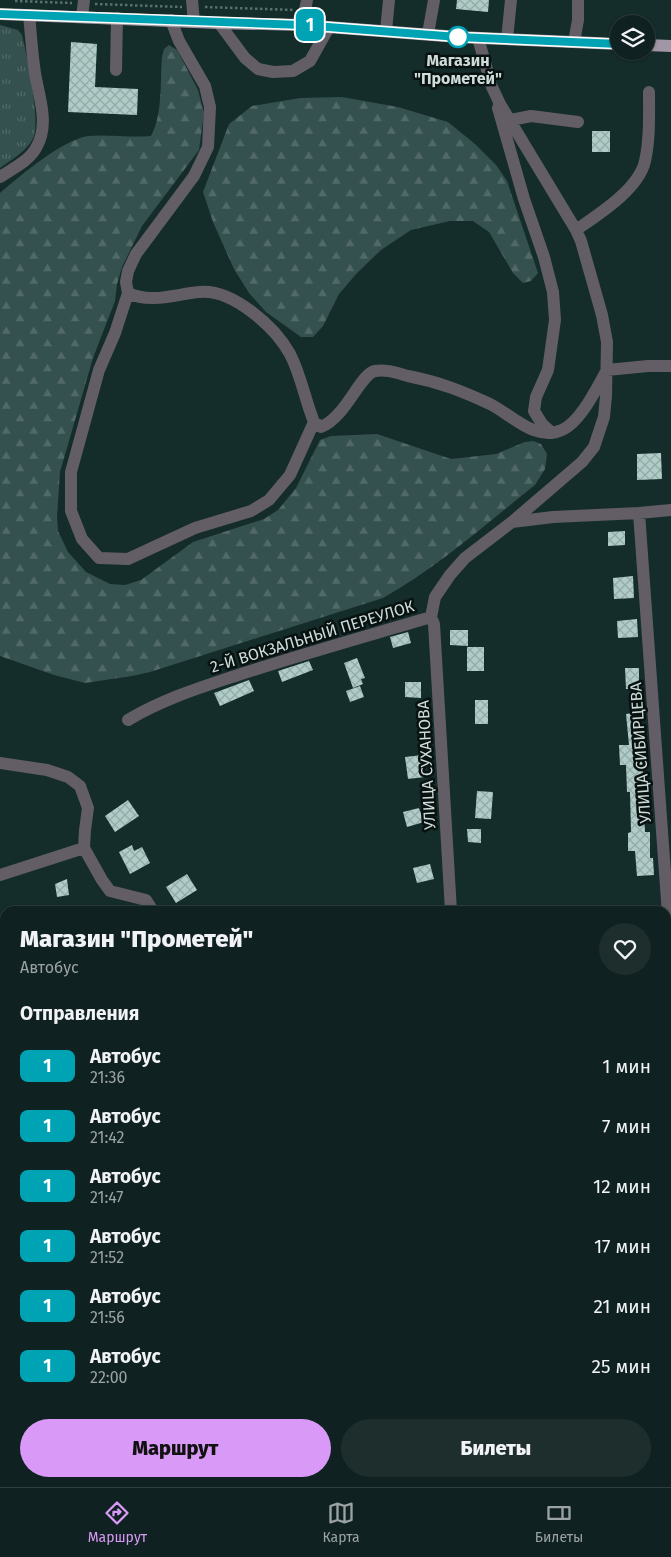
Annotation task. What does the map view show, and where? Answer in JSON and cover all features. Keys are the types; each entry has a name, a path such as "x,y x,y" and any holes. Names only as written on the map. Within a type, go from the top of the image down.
{"main road":[{"path":"0,14 302,25 478,38 610,44"},
{"path":"655,45 671,46"}],"street":[{"path":"386,31 389,0"},
{"path":"428,34 434,0"},
{"path":"507,39 511,0"},
{"path":"574,42 578,20 578,0"},
{"path":"82,17 84,1"},
{"path":"192,4 194,22"},
{"path":"302,25 306,5"},
{"path":"0,176 21,163 36,149 41,136 43,121 35,74 29,15"},
{"path":"116,70 117,18"},
{"path":"171,20 179,41 204,86 210,107 208,147 194,176 136,254 128,271 126,282 128,293 115,333 99,370 71,472 71,511 82,539 99,558 128,559 194,528 251,511 269,500 290,475 314,422"},
{"path":"219,23 246,58 258,69 273,72 293,71 310,61 328,27"},
{"name":"2-Й ВОКЗАЛЬНЫЙ ПЕРЕУЛОК","path":"128,720 150,707 173,697 277,662 432,617 434,597 465,558 512,522 582,462 594,447 604,417 607,370 606,342 602,315 584,249 576,230 500,104 492,87 478,38"},
{"path":"492,87 553,292 554,320 548,370 536,396 534,411 542,424 552,433"},
{"path":"576,230 603,212 634,183 640,174 645,162 648,141 649,92"},
{"path":"511,120 531,116 578,122"},
{"path":"128,293 145,299 202,291 217,292 228,296 246,308 282,341 298,372 314,422 321,427 337,417 362,381 373,371 390,371 452,387 493,406 511,419 536,431 552,433 562,430 571,424 586,405 607,370 671,366"},
{"path":"512,522 553,517 671,510"},
{"name":"УЛИЦА СИБИРЦЕВА","path":"639,513 666,906"},
{"name":"УЛИЦА СУХАНОВА","path":"432,617 434,624 451,906"},
{"path":"0,763 47,770 68,777 80,786 88,808 84,848 102,880 110,891 146,900 150,906"},
{"path":"0,875 84,848"}],"path":[{"path":"9,1 306,5"}],"green space":[{"path":"0,25 18,30 22,35 32,87 35,127 34,136 28,146 0,168"},
{"path":"169,45 177,50 198,90 204,113 199,150 142,226 122,267 115,301 93,358 60,472 58,531 68,552 86,572 110,584 125,585 141,580 193,542 264,519 278,510 296,488 320,440 331,436 377,434 451,459 496,454 525,442 533,441 541,444 547,454 545,469 535,485 442,559 383,598 150,672 85,683 54,675 0,656 0,193 54,151 78,139 88,136 151,136 158,118 162,57 164,49"},
{"path":"342,97 398,107 448,122 475,144 496,165 507,181 538,273 531,281 523,283 513,273 489,232 473,221 450,221 411,230 381,250 339,294 323,326 313,337 301,337 266,312 249,293 234,269 213,222 203,192 229,124 252,106 300,98"}],"building":[{"path":"457,0 489,0 488,12 456,9"},
{"path":"71,42 97,44 95,87 138,89 137,115 68,112"},
{"path":"592,131 610,131 610,152 592,152"},
{"path":"661,453 662,479 637,480 637,454"},
{"path":"625,531 625,545 608,546 608,532"},
{"path":"633,576 634,598 614,599 613,578"},
{"path":"637,619 638,637 618,638 617,621"},
{"path":"450,630 468,630 468,646 450,645"},
{"path":"408,632 411,643 393,648 390,637"},
{"path":"467,647 484,647 484,671 467,671"},
{"path":"357,658 365,678 361,679 363,684 353,688 344,663"},
{"path":"309,661 313,670 282,682 278,671"},
{"path":"625,668 639,668 639,689 626,689"},
{"path":"249,680 254,691 220,706 214,693"},
{"path":"405,682 421,682 421,698 405,697"},
{"path":"360,686 364,697 350,702 346,691"},
{"path":"475,700 488,700 488,724 475,724"},
{"path":"640,712 643,775 646,775 647,791 643,791 645,832 650,832 650,858 653,858 654,875 637,876 635,851 628,851 628,833 631,832 630,792 627,792 626,765 620,765 619,745 629,745 626,714"},
{"path":"422,755 425,777 408,779 405,757"},
{"path":"477,791 493,792 491,819 475,818"},
{"path":"128,800 139,816 115,832 105,816"},
{"path":"419,808 424,822 407,827 403,812"},
{"path":"467,829 481,829 481,843 468,842"},
{"path":"132,845 134,851 142,847 150,863 130,874 119,852"},
{"path":"430,864 434,879 417,883 413,868"},
{"path":"187,874 197,890 176,903 166,887"},
{"path":"67,879 69,895 57,897 55,884"}],"bus line":[{"name":"1","path":"0,14 302,25 458,37 610,44"}],"place":[{"name":"Магазин \"Прометей\"","path":"458,37"}]}
